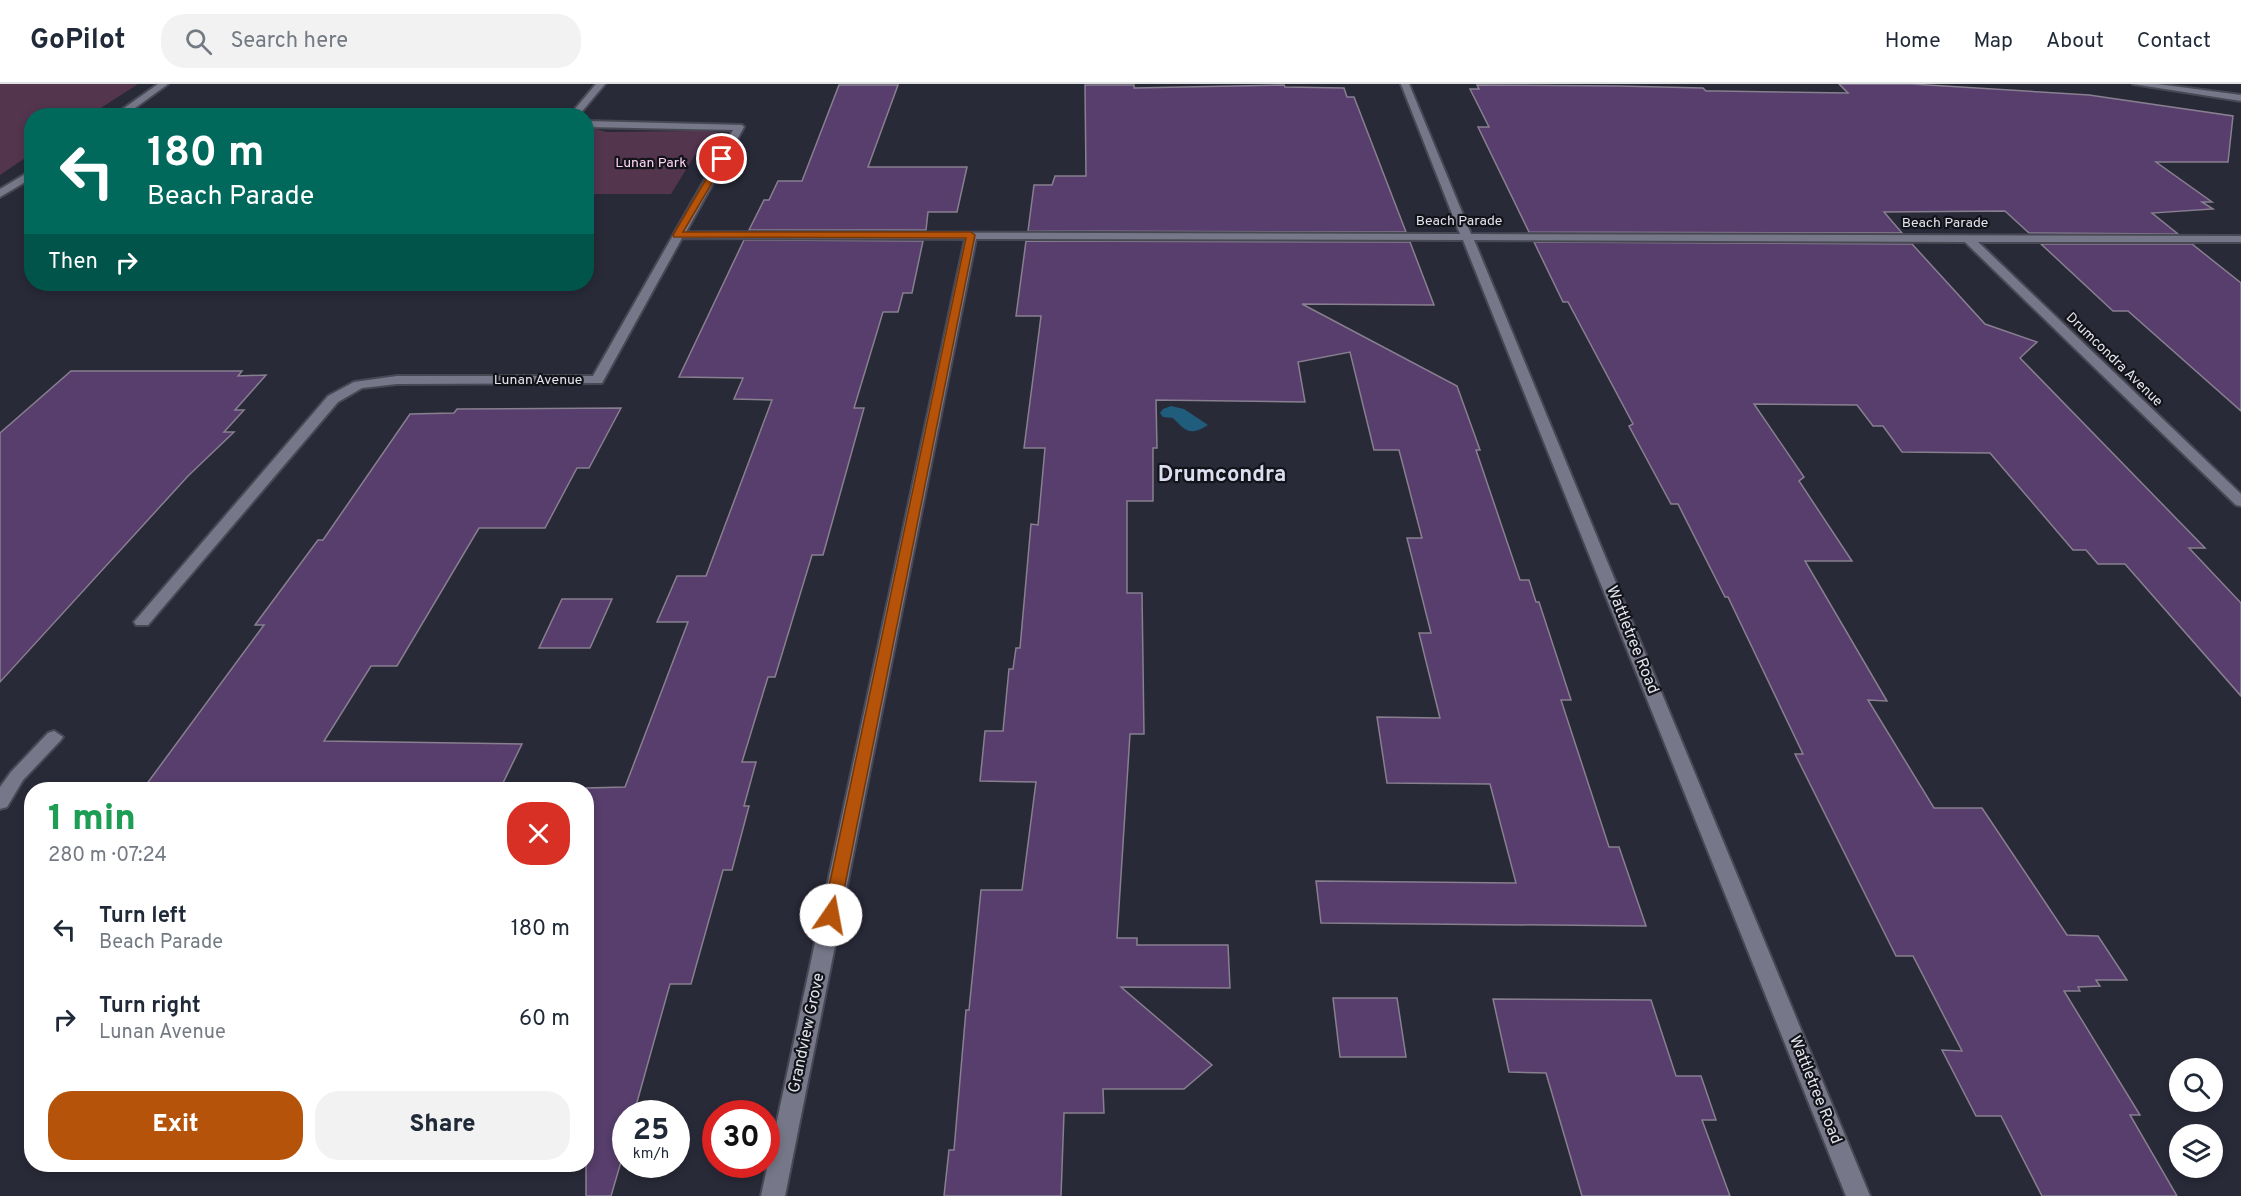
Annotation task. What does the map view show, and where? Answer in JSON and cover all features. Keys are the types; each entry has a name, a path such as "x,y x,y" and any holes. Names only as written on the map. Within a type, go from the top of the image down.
{"street":[{"path":"129,108 164,84"},
{"path":"580,108 601,84"},
{"name":"Wattletree Road","path":"1405,84 1858,1196"},
{"path":"2137,84 2241,97"},
{"path":"2225,84 2241,97"},
{"name":"Lunan Avenue","path":"142,622 333,399 347,391 359,385 397,380 597,380 739,127 594,124"},
{"path":"0,195 24,178"},
{"name":"Beach Parade","path":"677,235 2241,239"},
{"name":"Grandview Grove","path":"773,1196 971,235"},
{"name":"Drumcondra Avenue","path":"1968,238 2241,502"},
{"path":"0,802 17,776 54,737"}],"green space":[{"path":"0,84 138,84 101,108 24,108 24,159 0,175"},
{"name":"Lunan Park","path":"701,128 721,135 714,147 698,150 671,194 594,194 594,129 607,132 689,131"}],"water":[{"path":"1171,406 1184,409 1208,425 1196,431 1188,431 1173,418 1163,417 1160,413"}],"building":[{"path":"1839,84 1912,84 2089,95 2233,116 2228,162 2156,162 2212,202 2202,202 2213,209 2152,213 2178,234 2029,233 2005,211 1884,212 1902,233 1529,232 1478,127 1489,127 1470,89 1479,89 1477,85 1619,86 1703,88 1706,91 1848,93"},
{"path":"839,85 898,85 868,167 967,167 957,212 928,212 926,230 749,230 764,200 769,200 778,181 802,181"},
{"path":"1085,85 1134,85 1134,88 1284,85 1285,87 1344,88 1347,97 1354,97 1406,232 1028,231 1034,185 1052,185 1055,176 1086,176"},
{"path":"744,240 923,241 912,293 903,293 898,312 883,312 854,408 864,408 823,555 812,555 775,677 768,677 742,762 756,762 744,806 749,806 732,870 723,870 691,984 670,984 638,1100 612,1100 612,1178 616,1178 611,1196 586,1196 586,1172 594,1172 594,788 625,787 688,622 657,622 677,576 706,576 772,400 734,399 743,378 679,377"},
{"path":"1026,241 1410,242 1434,305 1302,304 1457,386 1480,450 1476,450 1520,580 1529,580 1536,602 1539,602 1571,700 1561,700 1609,847 1619,847 1646,926 1321,923 1316,881 1516,883 1490,784 1387,783 1377,717 1440,718 1419,633 1431,633 1407,538 1422,538 1399,450 1374,450 1350,352 1298,362 1305,402 1156,400 1157,448 1153,448 1153,501 1127,501 1127,593 1142,593 1144,734 1130,734 1117,938 1137,938 1137,945 1228,945 1230,988 1121,987 1212,1065 1184,1089 1103,1089 1104,1113 1064,1113 1061,1196 944,1196 949,1150 954,1150 966,1010 969,1010 981,890 1022,890 1036,782 980,781 985,731 1003,731 1009,669 1013,669 1016,648 1020,648 1031,524 1038,525 1045,448 1024,448 1041,316 1016,316"},
{"path":"1534,242 1912,244 1985,324 2037,342 2020,358 2205,548 2189,548 2241,603 2241,696 2125,564 2098,564 2086,550 2073,550 1990,453 1902,452 1883,426 1873,426 1857,405 1754,404 1804,477 1799,481 1852,561 1805,561 1887,701 1868,700 1934,808 1982,808 2067,935 2098,936 2127,980 2096,980 2100,986 2078,987 2080,991 2064,991 2140,1115 2130,1115 2177,1196 2042,1196 2001,1116 1976,1116 1942,1050 1962,1051 1913,956 1896,956 1795,754 1803,754 1728,597 1725,597 1678,504 1671,504 1629,426 1633,424 1568,302 1563,302"},
{"path":"2041,244 2192,244 2241,283 2241,411 2128,311 2113,311"},
{"path":"71,371 242,371 238,376 266,375 235,410 244,410 224,432 234,432 188,476 0,682 0,433"},
{"path":"621,408 589,468 577,468 545,528 479,528 397,666 371,666 324,741 522,744 503,782 148,782 264,625 255,625 318,540 323,540 410,414 454,413 457,409"},
{"path":"562,599 612,599 590,648 539,648"},
{"path":"1333,998 1397,998 1406,1057 1340,1057"},
{"path":"1493,999 1651,1000 1676,1076 1701,1076 1716,1120 1702,1120 1730,1196 1582,1196 1546,1073 1509,1072"}],"district":[{"name":"Drumcondra","path":"1222,475"}],"route":[{"path":"722,159 677,235 971,235 831,915"}]}
